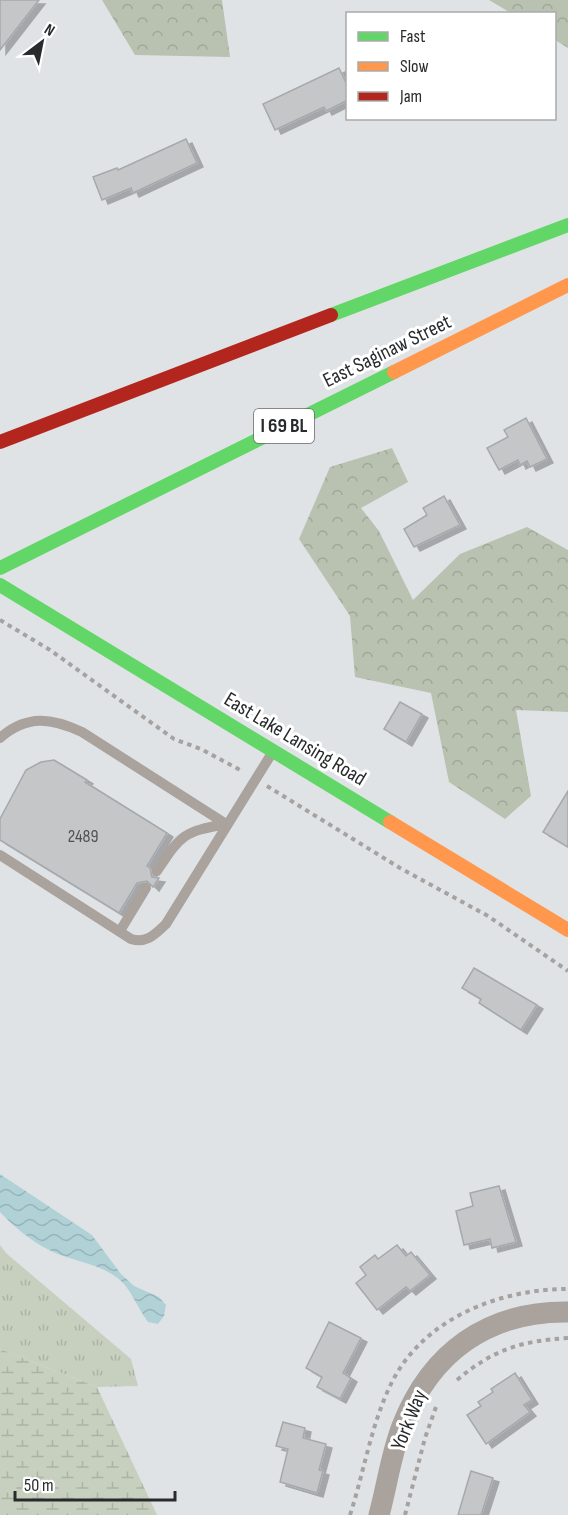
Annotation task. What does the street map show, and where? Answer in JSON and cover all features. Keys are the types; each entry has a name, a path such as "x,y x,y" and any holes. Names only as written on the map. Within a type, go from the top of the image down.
{"main road":[{"path":"0,442 568,226"},
{"name":"East Saginaw Street","path":"0,568 568,285"},
{"name":"East Lake Lansing Road","path":"0,585 568,930"}],"street":[{"name":"York Way","path":"379,1515 402,1427 420,1389 440,1362 462,1342 489,1327 518,1317 568,1312"}],"lane":[{"path":"0,738 11,728 34,721 59,721 82,732 226,824"},
{"path":"0,855 140,942 151,938 166,924 273,751"},
{"path":"157,871 177,841 192,831 226,824"},
{"path":"120,931 146,888"}],"path":[{"path":"0,620 50,650 166,734 223,759 400,868 488,916 568,971"},
{"path":"451,1385 492,1354 518,1343 568,1338"},
{"path":"405,1515 425,1438 441,1400"}],"green space":[{"path":"102,0 222,0 230,57 135,55"},
{"path":"489,0 568,0 568,48 556,41 556,12 509,12"},
{"path":"392,448 408,482 361,508 379,531 413,600 460,554 527,527 568,550 568,712 516,710 531,796 505,819 449,782 431,693 355,677 350,616 299,539 330,467"},
{"path":"0,1245 6,1253 131,1359 138,1386 97,1387 0,1349"},
{"path":"0,1349 97,1387 157,1515 0,1515"}],"water":[{"path":"0,1174 92,1235 121,1274 134,1286 159,1297 166,1305 164,1316 158,1324 148,1322 127,1287 115,1276 47,1249 10,1222 0,1212"}],"building":[{"path":"0,0 39,0 0,50"},
{"path":"339,68 346,83 346,101 326,111 324,107 275,130 263,104"},
{"path":"186,139 197,163 133,193 131,188 102,200 93,177 117,168 118,170"},
{"path":"526,418 547,459 530,467 527,461 520,465 518,460 499,470 487,448 508,437 504,430"},
{"path":"444,496 460,525 414,547 404,529 427,515 423,508"},
{"path":"400,702 422,714 406,742 384,729"},
{"path":"54,760 167,833 147,866 150,868 152,877 159,878 153,887 147,881 137,883 119,913 0,840 0,819 26,770 41,762"},
{"path":"568,791 568,847 543,832"},
{"path":"474,968 537,1005 521,1030 479,1003 481,999 462,988"},
{"path":"499,1186 516,1242 492,1248 490,1239 464,1245 456,1211 473,1206 470,1193"},
{"path":"397,1245 406,1256 411,1252 430,1275 410,1291 406,1287 377,1310 356,1283 366,1275 360,1267 375,1255 378,1259"},
{"path":"329,1322 361,1338 343,1373 351,1378 340,1399 317,1387 322,1377 306,1368"},
{"path":"515,1373 532,1400 524,1405 530,1412 486,1444 467,1415 481,1406 478,1402 493,1392 491,1389"},
{"path":"283,1422 305,1428 303,1438 326,1444 319,1470 323,1471 317,1493 280,1482 288,1449 276,1446"},
{"path":"471,1471 493,1478 481,1515 458,1515"}],"traffic: fast":[{"path":"331,315 568,225"},
{"path":"0,568 394,372"},
{"path":"0,585 390,822"}],"traffic: slow":[{"path":"394,372 568,285"},
{"path":"390,822 568,930"}],"traffic: jam":[{"path":"0,442 331,315"}]}
